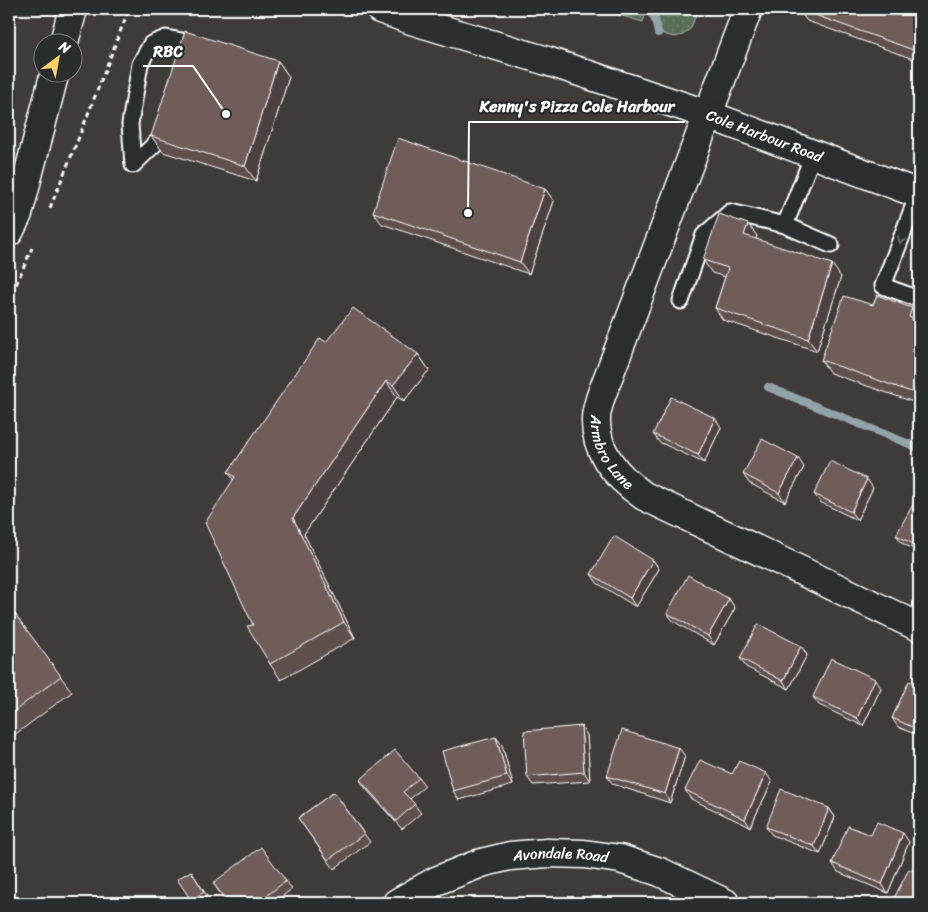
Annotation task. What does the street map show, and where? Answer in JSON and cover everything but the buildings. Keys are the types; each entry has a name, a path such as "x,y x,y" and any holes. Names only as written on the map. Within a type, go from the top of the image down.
{"street":[{"path":"67,32 73,9"},
{"name":"Cole Harbour Road","path":"380,9 410,20 547,61 709,115 919,194"},
{"name":"Armbro Lane","path":"748,9 601,396 596,418 597,431 603,451 612,467 632,488 644,496 919,628"},
{"path":"9,232 18,214 52,82"},
{"name":"Avondale Road","path":"397,903 436,881 481,863 510,856 547,852 584,854 620,859 660,872 724,903"}],"lane":[{"path":"166,38 182,41 190,50 187,67 160,139 133,165 130,124 140,64 151,44 166,38"},
{"path":"785,225 813,155"},
{"path":"919,194 883,286 919,299"},
{"path":"681,301 704,235 730,212 785,225 831,245"}],"path":[{"path":"48,212 129,9"},
{"path":"9,301 34,244"}],"green space":[{"path":"602,9 647,9 643,22"},
{"path":"644,9 698,9 691,28 683,35 674,37 660,33"}],"waterway":[{"path":"653,9 658,33"},
{"path":"768,387 919,448"}],"place":[{"name":"RBC","path":"226,114"},
{"name":"Kenny's Pizza Cole Harbour","path":"468,213"}]}
